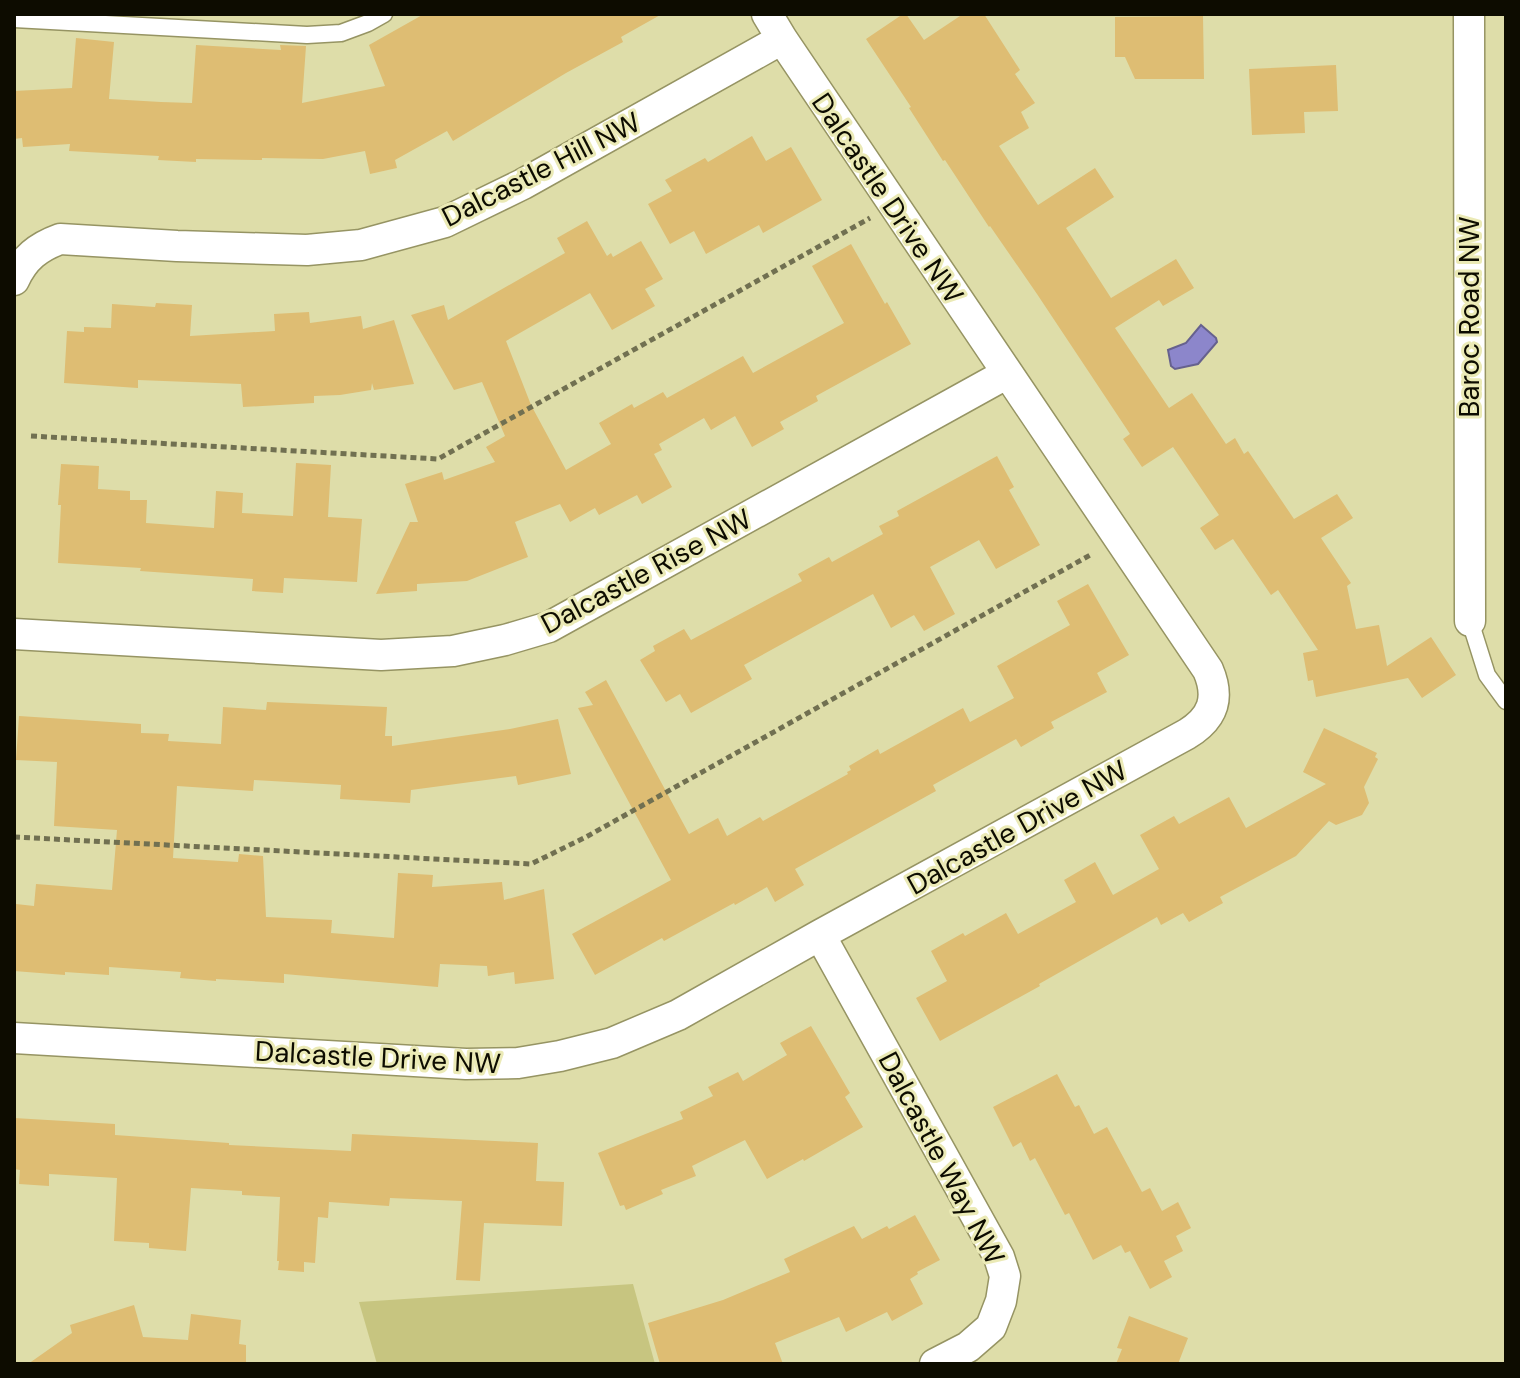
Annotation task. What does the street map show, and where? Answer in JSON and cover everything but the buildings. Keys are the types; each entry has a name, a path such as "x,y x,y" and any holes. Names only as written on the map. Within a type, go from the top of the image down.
{"street":[{"name":"Baroc Road NW","path":"1469,14 1470,621"},
{"name":"Dalcastle Hill NW","path":"14,280 20,266 32,253 60,239 307,250 361,245 445,222 523,184 774,27"},
{"name":"Dalcastle Drive NW","path":"14,1038 466,1064 518,1063 612,1043 678,1015 1187,734 1208,716 1214,692 1208,670 774,27"},
{"name":"Dalcastle Rise NW","path":"14,634 381,655 453,651 505,640 549,627 1006,374"},
{"name":"Dalcastle Way NW","path":"820,935 999,1257 1005,1276 1001,1301 991,1327 968,1347 935,1364"}],"lane":[{"path":"14,19 307,35 341,33 384,14"},
{"path":"1470,621 1487,675 1506,701"}],"path":[{"path":"31,436 438,459 871,218"},
{"path":"14,837 531,864 586,837 1097,551"}],"shaded area":[{"path":"1201,325 1217,342 1198,364 1175,369 1171,366 1168,350 1186,343"},
{"path":"633,1284 655,1364 377,1364 359,1302"}]}
